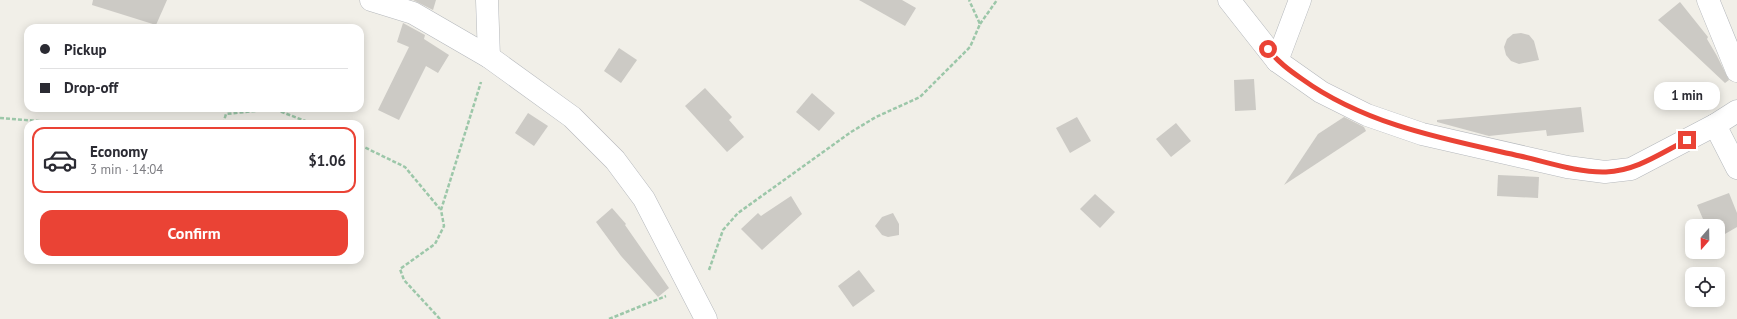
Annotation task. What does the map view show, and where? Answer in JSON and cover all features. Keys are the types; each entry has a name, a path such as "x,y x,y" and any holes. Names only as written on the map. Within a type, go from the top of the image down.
{"street":[{"path":"371,0 413,13 489,57 572,117 615,160 644,199 698,303"},
{"path":"487,0 489,57"},
{"path":"1229,0 1277,62 1321,92 1367,115 1422,134 1588,170 1605,172 1631,169 1715,125 1737,111"},
{"path":"1277,62 1300,0"},
{"path":"1708,0 1737,71"},
{"path":"1715,125 1737,168"}],"path":[{"path":"968,0 980,24"},
{"path":"609,319 698,303 723,230 730,222 738,214 851,132 876,117 920,97 970,47 980,24 997,0"},
{"path":"440,319 404,280 400,269 435,244 444,226 441,210 489,57"},
{"path":"224,120 226,114 245,112"},
{"path":"282,112 303,120"},
{"path":"0,118 26,120"},
{"path":"364,147 406,167 441,210"}],"building":[{"path":"93,0 167,0 156,24 92,5"},
{"path":"413,0 436,0 433,10"},
{"path":"859,0 902,0 916,8 905,26"},
{"path":"1680,2 1708,37 1707,39 1729,80 1725,83 1658,20"},
{"path":"403,23 425,35 424,39 449,55 438,73 426,66 399,120 378,110 409,47 397,42"},
{"path":"1521,33 1529,35 1534,41 1539,60 1519,64 1511,61 1506,55 1504,47 1507,39 1513,34"},
{"path":"619,48 637,60 621,83 604,71"},
{"path":"1254,79 1256,110 1235,111 1234,80"},
{"path":"705,88 732,117 729,120 744,137 727,152 685,106"},
{"path":"812,93 835,113 819,131 796,112"},
{"path":"1581,107 1584,132 1547,136 1546,130 1489,136 1437,122 1437,120"},
{"path":"528,113 548,126 534,146 515,133"},
{"path":"1077,117 1091,141 1070,153 1056,128"},
{"path":"1344,117 1364,127 1366,131 1284,185 1318,134"},
{"path":"1176,123 1191,141 1171,157 1156,139"},
{"path":"1498,175 1539,177 1538,198 1497,196"},
{"path":"1729,193 1737,213 1737,227 1725,234 1725,219 1703,219 1697,205"},
{"path":"1095,194 1115,212 1100,228 1080,209"},
{"path":"791,196 802,214 762,250 741,229 758,213 761,216"},
{"path":"612,208 626,224 625,225 669,288 658,297 621,256 596,222"},
{"path":"893,213 899,224 899,235 888,237 882,235 875,226 882,217"},
{"path":"859,270 875,291 853,307 838,286"}],"route":[{"path":"1268,49 1277,62 1321,92 1367,115 1422,134 1568,167 1605,172 1631,169 1687,140"}]}
